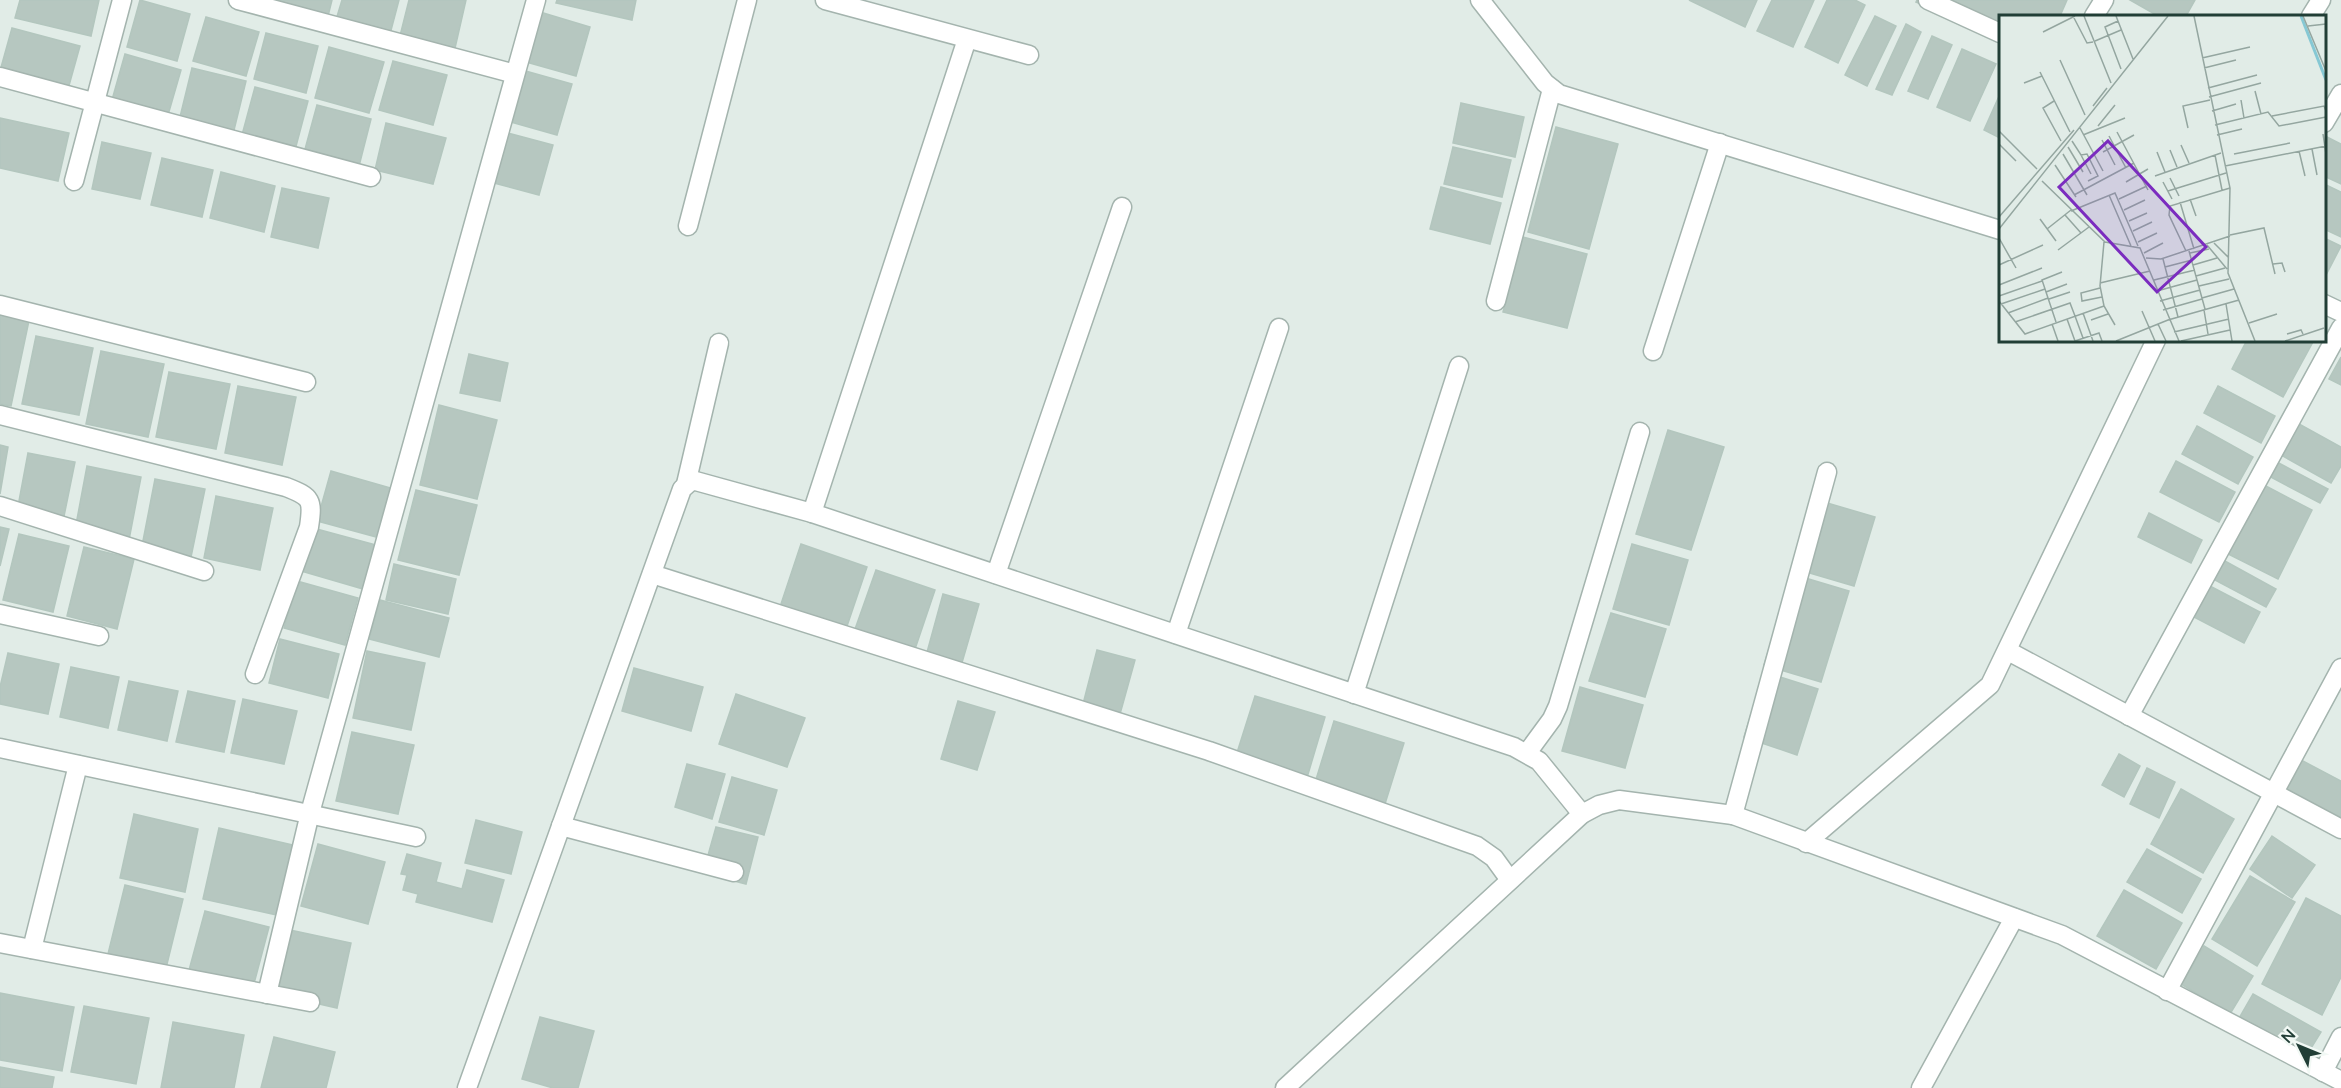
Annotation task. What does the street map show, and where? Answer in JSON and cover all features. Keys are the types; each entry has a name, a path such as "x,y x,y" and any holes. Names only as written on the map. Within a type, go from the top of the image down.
{"street":[{"path":"74,181 123,0"},
{"path":"238,0 515,74"},
{"path":"267,994 310,813 536,0"},
{"path":"688,226 747,0"},
{"path":"825,0 1029,55"},
{"path":"1480,0 1552,89 1560,94 1999,229"},
{"path":"1928,0 1999,32"},
{"path":"2095,15 2104,0"},
{"path":"2312,15 2321,0"},
{"path":"812,513 967,39"},
{"path":"0,77 371,177"},
{"path":"1496,301 1552,89"},
{"path":"2326,121 2341,94"},
{"path":"1653,351 1719,143"},
{"path":"996,574 1122,207"},
{"path":"2326,304 2341,312"},
{"path":"0,305 306,382"},
{"path":"1176,634 1279,328"},
{"path":"2129,716 2341,328"},
{"path":"1806,843 1982,693 1996,676 2155,342"},
{"path":"467,1088 682,489 686,484 719,343"},
{"path":"1354,694 1459,366"},
{"path":"0,415 286,487 305,494 312,506 309,527 255,674"},
{"path":"1527,753 1552,719 1558,706 1640,432"},
{"path":"1733,815 1827,472"},
{"path":"686,484 699,480 812,513 1527,753 1539,761 1582,814"},
{"path":"0,506 204,571"},
{"path":"652,574 1209,750 1487,851 1510,880"},
{"path":"0,614 99,636"},
{"path":"2008,651 2341,829"},
{"path":"2167,990 2341,668"},
{"path":"0,748 416,837"},
{"path":"32,949 78,765"},
{"path":"1285,1088 1582,814 1599,805 1619,800 1733,815 2062,935 2341,1081"},
{"path":"561,825 734,872"},
{"path":"1921,1088 2014,918"},
{"path":"0,943 310,1002"},
{"path":"2323,1072 2341,1037"}],"building":[{"path":"20,0 99,0 91,36 15,18"},
{"path":"140,0 190,14 177,61 127,47"},
{"path":"274,0 332,0 328,16 274,3"},
{"path":"342,0 399,0 390,34 336,20"},
{"path":"409,0 466,0 455,48 400,36"},
{"path":"557,0 636,0 632,20 556,3"},
{"path":"1689,0 1757,0 1745,27"},
{"path":"1772,0 1814,0 1793,47 1757,31"},
{"path":"1827,0 1855,0 1865,5 1838,63 1805,47"},
{"path":"1917,0 2067,0 2060,15 1999,15 1999,36 1916,2"},
{"path":"2130,0 2195,0 2187,15 2156,15"},
{"path":"540,12 590,27 576,76 526,62"},
{"path":"1875,16 1896,26 1867,86 1845,75"},
{"path":"206,17 259,32 246,76 193,61"},
{"path":"1906,24 1921,32 1892,95 1876,89"},
{"path":"12,28 80,46 68,89 0,71"},
{"path":"266,33 318,46 306,93 254,79"},
{"path":"1932,36 1952,45 1928,99 1908,91"},
{"path":"329,47 384,62 369,113 315,98"},
{"path":"1962,49 1996,64 1970,121 1937,107"},
{"path":"125,54 181,70 168,115 112,100"},
{"path":"393,61 447,75 433,125 379,110"},
{"path":"192,68 246,81 234,130 180,117"},
{"path":"522,70 572,84 557,135 507,121"},
{"path":"255,87 308,101 295,150 242,135"},
{"path":"1999,96 1999,138 1984,130"},
{"path":"1461,103 1524,117 1515,157 1453,143"},
{"path":"317,105 371,119 359,166 304,153"},
{"path":"0,118 69,133 58,181 0,168"},
{"path":"386,123 446,138 433,184 375,170"},
{"path":"1556,127 1618,144 1589,249 1528,232"},
{"path":"504,132 553,145 539,195 490,182"},
{"path":"2327,137 2341,144 2341,184 2326,177"},
{"path":"102,142 151,153 140,199 92,189"},
{"path":"1453,147 1511,160 1502,197 1444,184"},
{"path":"162,158 213,170 202,217 151,205"},
{"path":"221,172 275,186 264,232 210,218"},
{"path":"2326,185 2341,192 2341,237 2326,230"},
{"path":"1441,187 1501,203 1490,244 1430,229"},
{"path":"282,188 329,198 318,248 271,237"},
{"path":"1523,237 1587,254 1567,328 1503,312"},
{"path":"2326,239 2341,246 2326,275"},
{"path":"0,305 31,311 11,406 0,404"},
{"path":"36,336 93,348 79,415 22,404"},
{"path":"2246,342 2313,342 2283,397 2232,369"},
{"path":"101,351 164,364 148,437 86,424"},
{"path":"469,354 508,363 500,401 460,393"},
{"path":"2341,357 2341,385 2329,379"},
{"path":"169,372 230,384 216,449 156,437"},
{"path":"238,386 296,397 282,465 225,453"},
{"path":"2218,386 2275,416 2261,443 2204,413"},
{"path":"439,405 497,420 477,499 420,485"},
{"path":"2299,424 2341,447 2341,466 2331,483 2281,455"},
{"path":"2197,426 2253,457 2238,484 2182,454"},
{"path":"1668,430 1724,447 1691,550 1636,534"},
{"path":"0,445 8,447 0,494"},
{"path":"28,453 75,462 62,526 16,517"},
{"path":"2273,460 2328,489 2320,503 2265,474"},
{"path":"2176,461 2235,492 2219,522 2160,492"},
{"path":"87,466 141,477 129,540 75,530"},
{"path":"331,471 394,489 380,538 317,521"},
{"path":"155,479 205,489 191,557 142,546"},
{"path":"2262,484 2312,510 2278,579 2228,554"},
{"path":"416,490 477,505 459,575 398,560"},
{"path":"216,496 273,508 260,570 204,558"},
{"path":"1817,500 1875,517 1854,586 1796,569"},
{"path":"2149,513 2202,540 2191,563 2138,537"},
{"path":"0,527 9,529 0,566"},
{"path":"313,528 376,545 363,589 301,571"},
{"path":"19,534 69,546 53,612 3,600"},
{"path":"801,544 867,567 846,629 780,607"},
{"path":"1632,544 1688,560 1669,625 1613,609"},
{"path":"84,547 134,559 117,629 67,616"},
{"path":"2223,560 2276,589 2266,607 2213,579"},
{"path":"394,564 456,579 448,614 386,600"},
{"path":"876,570 935,590 914,652 854,632"},
{"path":"1792,574 1849,591 1821,682 1764,665"},
{"path":"297,581 358,598 345,645 284,628"},
{"path":"2206,584 2260,612 2244,643 2190,615"},
{"path":"943,594 979,604 961,666 926,656"},
{"path":"380,600 449,618 439,657 369,639"},
{"path":"1611,613 1666,629 1645,697 1589,681"},
{"path":"280,639 339,654 328,698 269,683"},
{"path":"1097,650 1135,660 1120,714 1083,704"},
{"path":"367,651 425,663 411,730 353,718"},
{"path":"8,653 59,664 48,714 0,704 0,687"},
{"path":"71,667 119,677 108,728 60,717"},
{"path":"634,668 703,687 691,731 622,711"},
{"path":"1764,672 1818,689 1797,755 1744,737"},
{"path":"129,681 178,691 167,741 118,730"},
{"path":"1580,687 1643,705 1625,768 1562,751"},
{"path":"188,691 235,701 224,752 176,742"},
{"path":"736,694 805,718 787,767 719,744"},
{"path":"1255,696 1325,717 1306,781 1235,759"},
{"path":"243,699 297,711 284,764 231,753"},
{"path":"958,701 995,712 977,770 941,759"},
{"path":"1334,721 1404,743 1384,807 1314,786"},
{"path":"352,732 414,745 398,814 336,801"},
{"path":"2119,754 2140,766 2124,797 2102,785"},
{"path":"2301,760 2341,781 2341,816 2333,832 2278,804"},
{"path":"687,764 725,774 712,819 675,807"},
{"path":"2147,768 2175,782 2159,818 2130,804"},
{"path":"732,777 777,790 764,835 719,822"},
{"path":"2181,789 2234,819 2203,873 2151,844"},
{"path":"134,814 198,829 185,892 120,878"},
{"path":"476,820 522,832 511,874 465,863"},
{"path":"716,827 758,837 746,884 703,873"},
{"path":"219,828 293,845 277,915 203,899"},
{"path":"2272,836 2315,865 2292,898 2250,869"},
{"path":"318,844 385,862 368,924 301,906"},
{"path":"2147,849 2201,879 2182,913 2127,882"},
{"path":"407,854 441,863 436,882 462,889 467,870 504,880 492,922 416,902 418,894 403,890 407,875 401,874"},
{"path":"2250,876 2295,902 2257,966 2212,939"},
{"path":"125,885 183,899 166,968 108,954"},
{"path":"2124,890 2182,923 2156,969 2097,936"},
{"path":"2306,898 2341,916 2341,977 2322,1015 2262,984"},
{"path":"205,911 269,927 252,991 188,974"},
{"path":"290,930 351,943 337,1008 275,994"},
{"path":"2204,946 2253,976 2230,1014 2181,984"},
{"path":"0,993 74,1007 62,1071 0,1060"},
{"path":"2253,994 2321,1032 2305,1058 2238,1020"},
{"path":"84,1006 149,1018 136,1084 71,1072"},
{"path":"540,1017 594,1031 578,1088 553,1088 522,1079"},
{"path":"173,1022 244,1035 234,1088 161,1088"},
{"path":"274,1037 335,1052 326,1088 261,1088"},
{"path":"0,1067 54,1077 52,1088 0,1088"}]}
